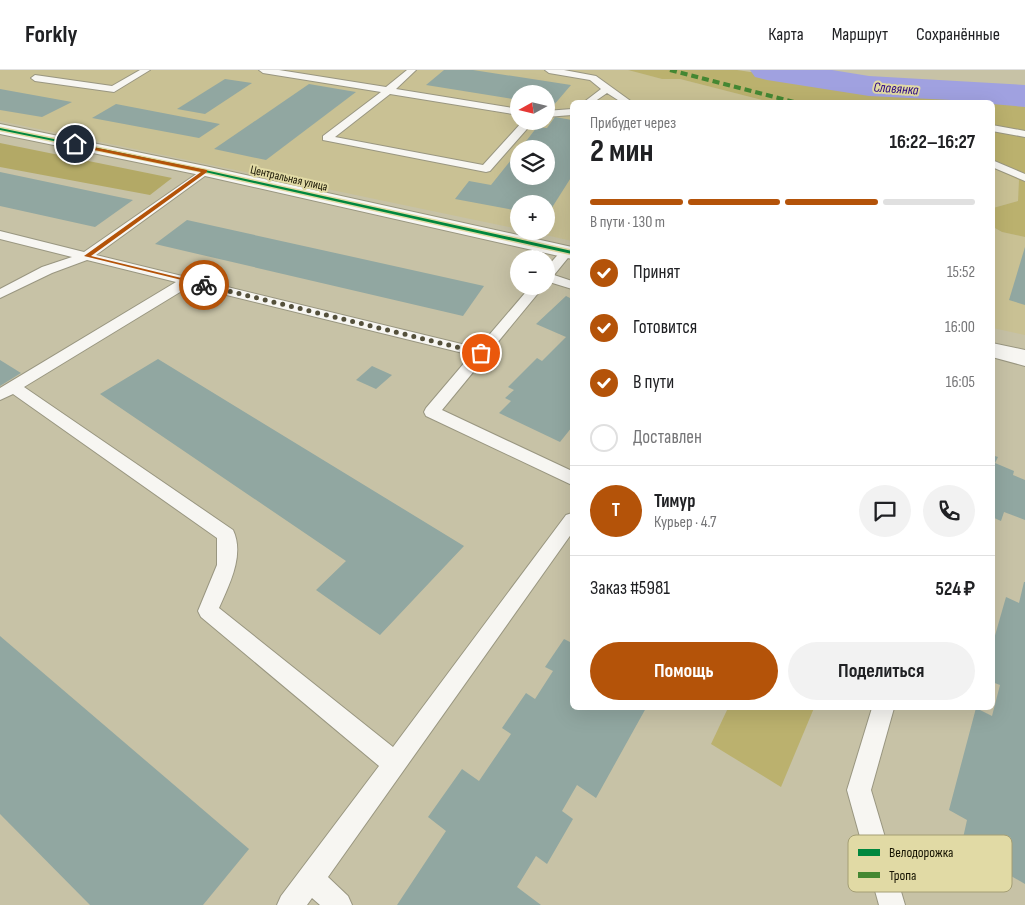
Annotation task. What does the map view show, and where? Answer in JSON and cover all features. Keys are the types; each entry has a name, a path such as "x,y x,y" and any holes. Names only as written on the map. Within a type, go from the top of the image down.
{"street":[{"name":"Центральная улица","path":"0,129 205,171 570,253"},
{"path":"995,351 1025,358"}],"lane":[{"path":"49,70 35,78 114,89 146,70"},
{"path":"262,70 510,110"},
{"path":"412,70 327,138 486,168 521,130"},
{"path":"549,70 594,78 624,100"},
{"path":"591,100 607,89"},
{"path":"555,113 570,112"},
{"path":"995,129 1025,134"},
{"path":"995,164 1025,178"},
{"path":"0,294 47,270 86,256 205,171"},
{"path":"0,235 481,353"},
{"path":"555,268 570,253"},
{"path":"555,280 570,284"},
{"path":"188,281 6,391 226,535 227,565 208,611 395,764"},
{"path":"530,295 432,412 570,477"},
{"path":"290,905 311,879 570,523"},
{"path":"872,835 859,790 882,710"},
{"path":"311,879 339,905"},
{"path":"888,892 892,905"}],"shaded area":[{"path":"0,70 628,70 662,79 680,79 762,100 570,100 570,241 555,237 555,195 510,195 510,227 0,121"},
{"path":"628,70 737,70 838,85 1025,99 1025,237 1002,232 995,228 995,207 1018,201 1019,180 995,169 995,100 762,100 680,79 662,79"},
{"path":"0,143 172,178 150,195 0,167"},
{"path":"995,169 1020,180 1018,201 995,207"},
{"path":"995,228 1025,237 1025,335 995,328"},
{"path":"727,710 813,710 781,787 711,744"}],"building":[{"path":"444,70 473,70 571,85 555,104 555,85 510,85 510,99 426,85"},
{"path":"225,79 252,83 205,114 177,109"},
{"path":"309,84 356,92 266,160 214,149"},
{"path":"0,89 72,102 42,117 0,110"},
{"path":"116,104 220,124 199,138 92,118"},
{"path":"555,117 570,120 570,179 555,203 555,195 510,195 510,209 455,199 469,181 491,185 510,161 510,185 555,185 555,140 527,140 535,130 555,130"},
{"path":"0,172 133,200 95,227 0,206"},
{"path":"187,220 484,286 463,316 155,244"},
{"path":"1025,247 1025,305 1009,300"},
{"path":"566,296 570,298 570,430 560,442 499,413 511,401 505,398 514,390 508,387 537,358 542,361 566,337 536,324"},
{"path":"158,359 464,546 380,635 316,590 346,561 100,394"},
{"path":"0,360 21,373 0,386"},
{"path":"372,366 392,375 376,389 356,380"},
{"path":"995,463 1014,471 1013,475 1025,480 1025,520 1004,512 1001,521 995,518"},
{"path":"1025,582 1025,884 1012,876 1012,835 964,835 967,820 949,810 975,710 980,710 992,716 995,710 1000,685 995,683 995,636 1006,597 1019,603"},
{"path":"0,636 249,849 203,905 90,905 0,814"},
{"path":"564,639 570,642 570,710 645,710 596,798 577,785 562,811 573,819 547,864 536,856 517,887 541,905 397,905 446,831 428,817 462,769 479,781 511,734 502,728 526,693 535,699 553,671 545,667"}],"waterway":[{"name":"Славянка","path":"767,70 869,86 1025,96"}],"marked path":[{"path":"670,70 789,100"}],"cycle path":[{"path":"0,129 205,171 570,253"}],"way so far":[{"path":"204,285 481,353"}],"route":[{"path":"75,144 205,171 86,256 204,285"}]}
